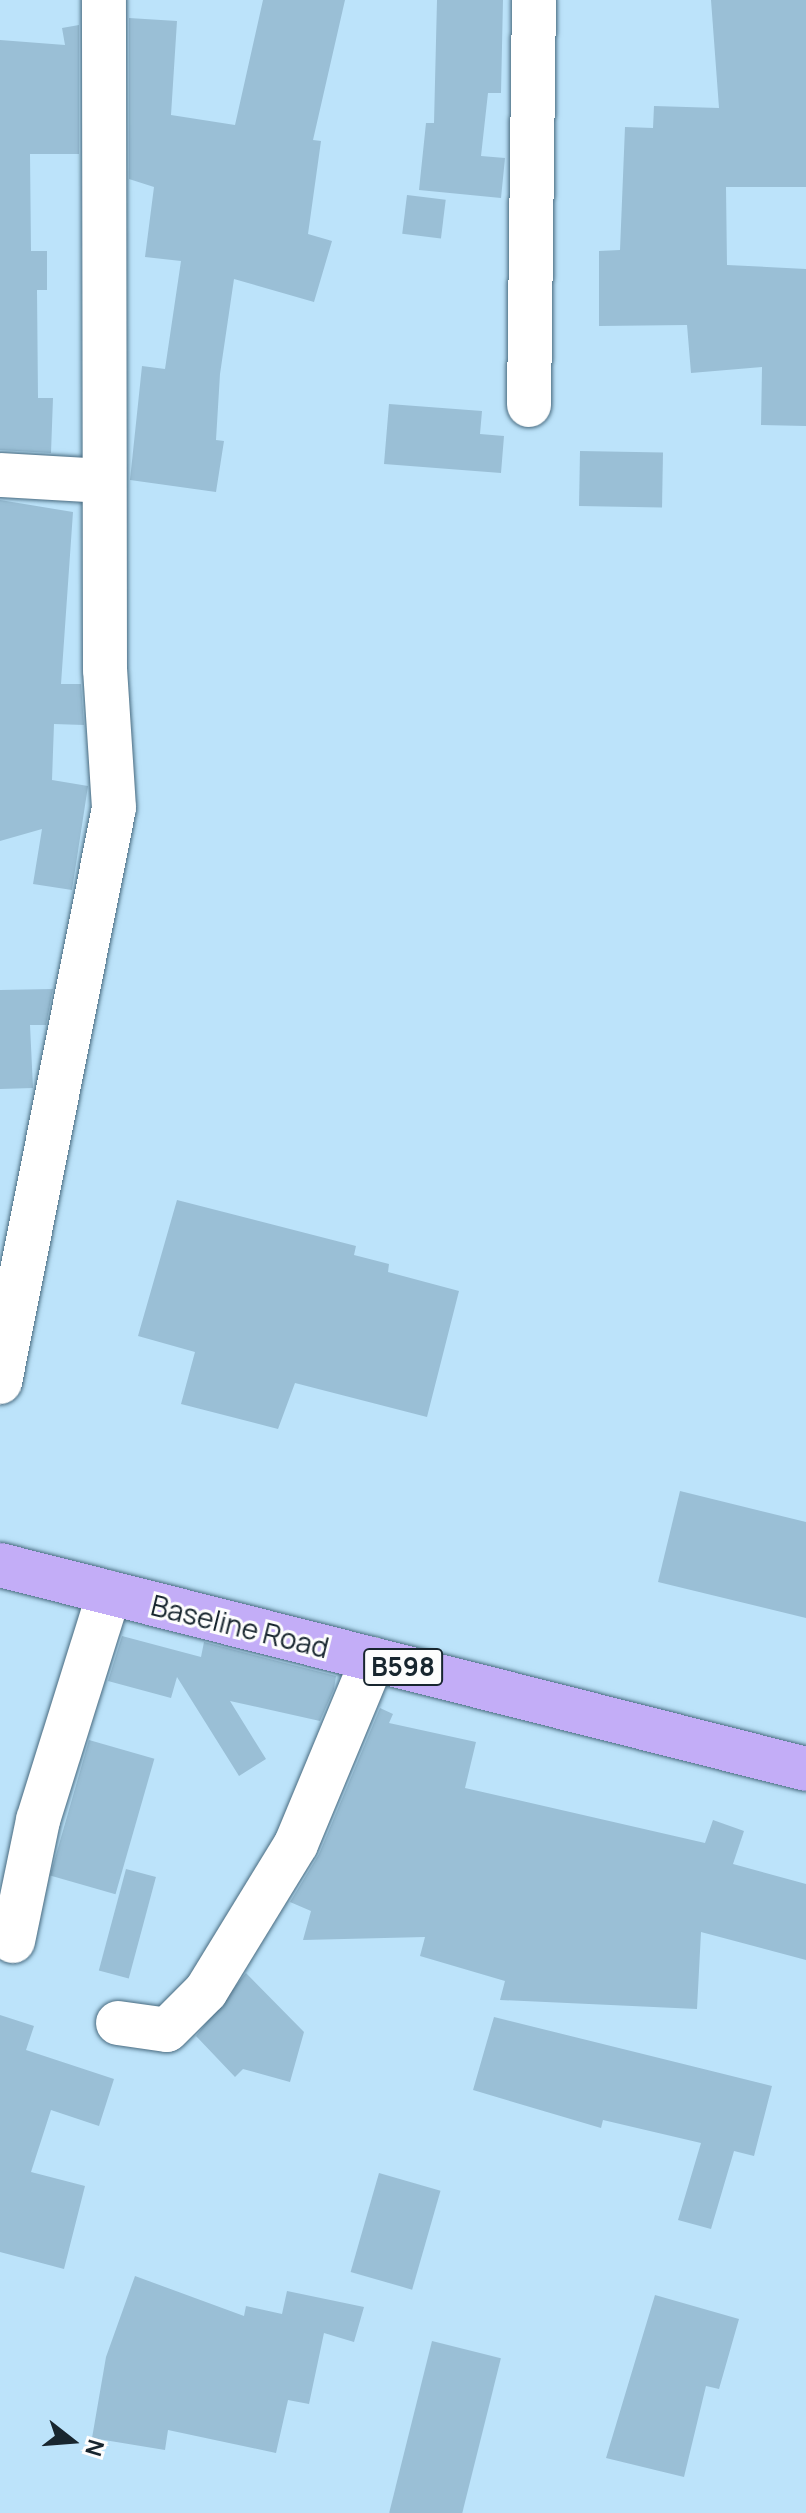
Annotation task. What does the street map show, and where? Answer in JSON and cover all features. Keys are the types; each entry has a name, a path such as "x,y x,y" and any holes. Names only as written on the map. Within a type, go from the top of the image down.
{"main road":[{"name":"Baseline Road","path":"0,1565 806,1769"}],"street":[{"path":"0,1382 114,808 104,481 104,0"},
{"path":"529,405 534,0"},
{"path":"0,475 104,481"},
{"path":"13,1941 38,1820 109,1593"},
{"path":"118,2023 167,2030 206,1991 296,1844 373,1659"}],"building":[{"path":"263,0 345,0 313,140 321,141 308,234 332,241 314,302 234,279 220,374 216,440 224,441 216,492 130,480 142,366 165,369 181,261 145,257 154,187 129,179 129,18 177,21 171,115 235,125"},
{"path":"437,0 503,0 501,93 488,93 481,156 505,158 501,198 419,190 426,123 434,123"},
{"path":"711,0 806,0 806,187 726,187 727,265 806,269 806,426 761,425 762,367 691,373 687,325 599,326 599,251 620,250 625,127 653,128 654,106 719,108"},
{"path":"79,25 79,154 30,154 31,251 47,251 47,290 37,290 38,398 53,398 51,453 0,450 0,40 65,45 62,28"},
{"path":"407,195 446,200 441,238 402,234"},
{"path":"389,404 482,411 480,434 504,436 501,473 384,464"},
{"path":"580,451 663,452 662,507 579,506"},
{"path":"0,500 73,512 61,684 81,684 84,725 54,724 52,780 88,786 72,890 33,884 42,829 0,841"},
{"path":"53,989 46,1025 30,1025 33,1088 0,1089 0,990"},
{"path":"177,1200 356,1246 354,1255 389,1264 388,1272 459,1291 427,1417 295,1383 278,1429 181,1404 195,1352 138,1336"},
{"path":"680,1491 806,1522 806,1618 658,1582"},
{"path":"122,1636 201,1657 204,1642 336,1676 334,1689 320,1721 230,1701 266,1759 239,1776 177,1677 171,1698 108,1681"},
{"path":"380,1708 393,1714 389,1723 476,1742 465,1788 705,1843 713,1820 744,1831 733,1864 806,1884 806,1960 701,1932 697,2009 500,2000 505,1981 420,1956 425,1937 303,1940 311,1911 290,1902 319,1854"},
{"path":"89,1740 154,1759 116,1894 50,1876"},
{"path":"126,1869 156,1877 129,1978 99,1970"},
{"path":"246,1973 304,2032 290,2082 243,2069 235,2077 196,2036"},
{"path":"0,2015 34,2026 26,2050 114,2079 99,2126 51,2110 31,2172 85,2186 64,2269 0,2252"},
{"path":"494,2017 772,2086 754,2156 734,2151 711,2229 678,2220 701,2143 603,2120 601,2128 473,2090"},
{"path":"379,2173 441,2191 412,2290 351,2272"},
{"path":"135,2276 244,2316 246,2306 282,2314 287,2291 364,2307 354,2342 324,2333 309,2404 288,2400 276,2453 168,2430 165,2450 92,2438 106,2357"},
{"path":"655,2295 739,2319 719,2389 706,2386 684,2477 606,2458"},
{"path":"432,2341 501,2358 462,2513 389,2513"}]}
